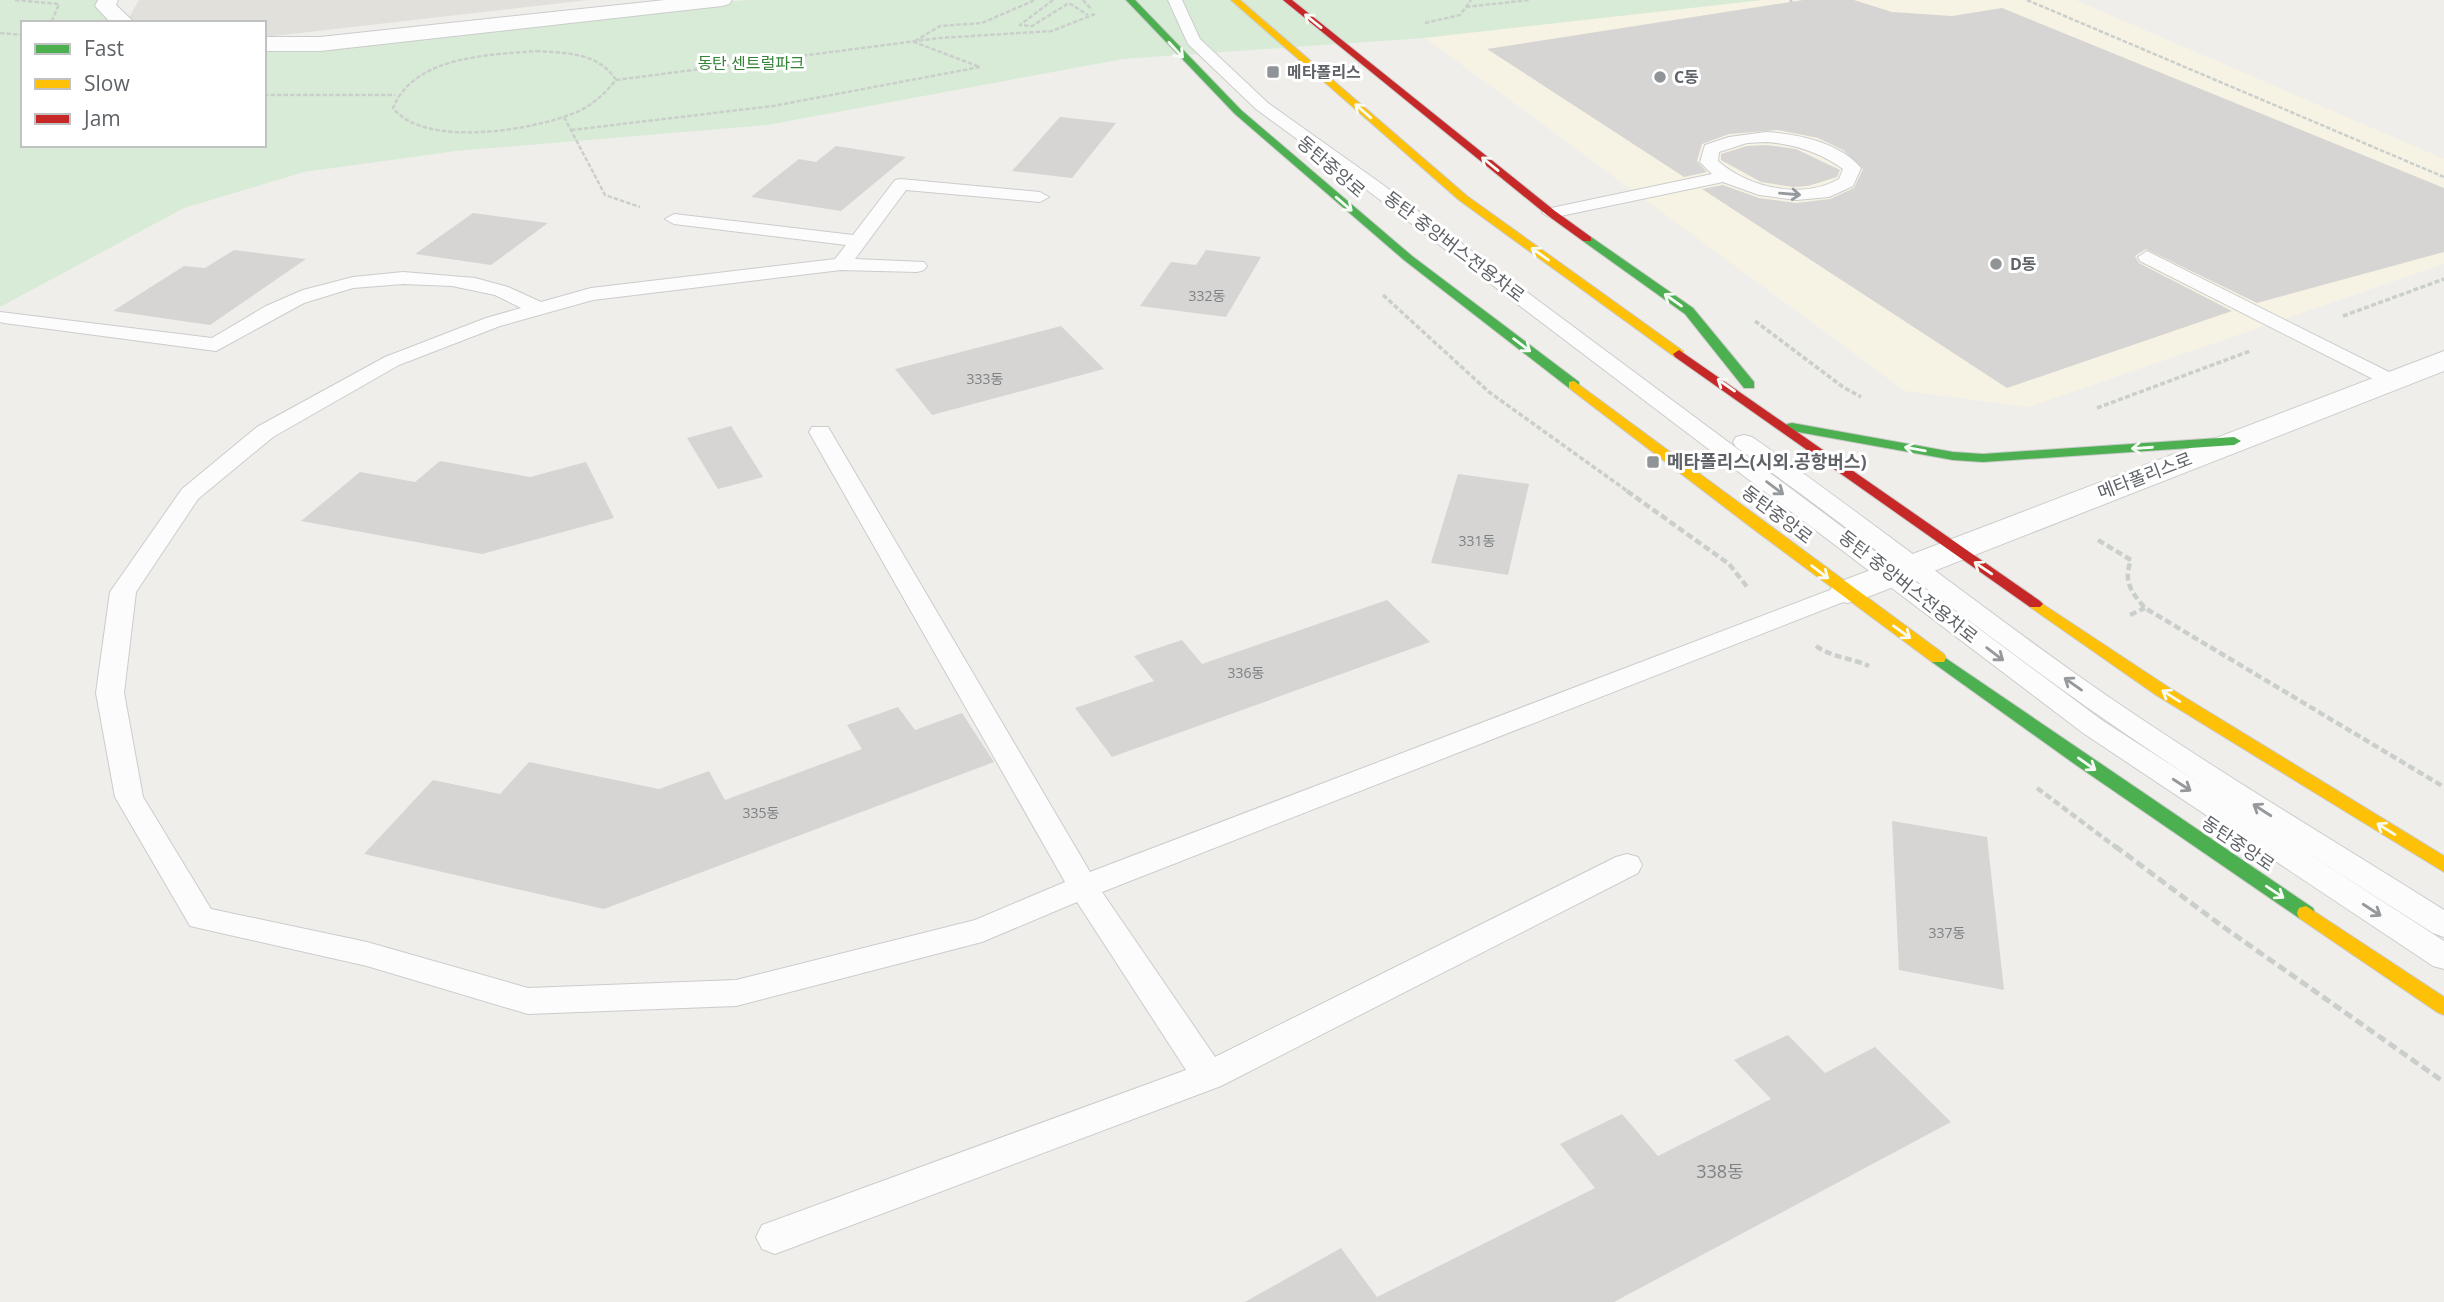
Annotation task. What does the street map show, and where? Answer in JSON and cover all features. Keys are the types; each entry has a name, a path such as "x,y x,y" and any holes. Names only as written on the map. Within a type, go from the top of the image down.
{"street":[{"path":"108,0 105,6 122,21"},
{"path":"266,44 320,44 722,0"},
{"name":"동탄중앙로","path":"1130,0 1238,112 1408,258 1847,592 2082,761 2444,1007"},
{"path":"1235,0 1464,198 1781,425 2162,691 2444,865"},
{"path":"1287,0 1551,213 1689,311 1781,425 1953,456 1983,458 2234,441"},
{"name":"메타폴리스로","path":"1847,592 2444,360"}],"lane":[{"name":"동탄 중앙버스전용차로","path":"1175,0 1194,41 1279,120 1384,194 1827,525 1901,570 2161,745 2444,925"},
{"name":"동탄 중앙버스전용차로","path":"1190,0 1219,45 1292,112 1365,161 1549,302 1845,513 1901,570 2093,727 2444,957"},
{"path":"1551,213 1725,176 1759,190 1796,195 1829,192 1847,182 1852,168 1841,152 1767,136 1732,139 1711,149 1709,162 1725,176"},
{"path":"841,264 901,184 1040,197"},
{"path":"674,219 859,240"},
{"path":"2147,257 2390,380"},
{"path":"917,266 841,264 592,294 493,323 392,361 265,432 190,494 123,592 110,693 129,797 201,918 367,954 528,1001 736,993 982,929 1083,887 1847,592"},
{"path":"4,317 216,345 258,317 313,292 380,278 446,279 484,286 540,309"},
{"path":"820,432 1083,887 1209,1076"},
{"path":"775,1237 1209,1076 1628,865"}],"path":[{"path":"15,0 59,4 52,21"},
{"path":"914,41 940,26 982,23 1035,0"},
{"path":"616,80 914,41 1052,31 1089,15 1069,3 1032,26 1020,25 1053,0"},
{"path":"1425,23 1460,15 1471,0"},
{"path":"1466,7 1529,0"},
{"path":"2027,0 2444,177"},
{"path":"0,33 21,35"},
{"path":"570,130 773,106 980,66 914,41"},
{"path":"512,53 568,53 594,59 610,68 616,80 610,93 592,106 529,126 492,131 425,127 403,119 393,108 395,95 409,82 433,70 465,60 512,53"},
{"path":"266,95 395,95"},
{"path":"564,117 605,195 674,219"},
{"path":"2094,409 2444,279"},
{"path":"1754,320 1843,387 1864,399"},
{"path":"2131,560 2125,576 2129,590 2145,608 2444,787"},
{"path":"1827,654 1846,656 1880,674"},
{"path":"2032,784 2222,926 2444,1082"}],"shaded area":[{"path":"139,0 588,0 266,37 266,21 127,21"},
{"path":"1374,0 2075,0 2444,159 2444,264 2028,407 1905,391"}],"green space":[{"name":"동탄 센트럴파크","path":"0,0 108,0 123,21 21,21 21,147 266,147 266,44 320,44 747,0 1763,0 1424,38 1123,59 767,125 456,151 304,172 184,208 0,307"}],"building":[{"path":"1803,0 1854,0 1892,12 1952,16 2002,8 2444,188 2444,252 2257,303 2146,249 2135,256 2139,263 2232,311 2007,388 1702,189 1723,185 1759,198 1796,203 1830,199 1854,188 1863,169 1843,150 1818,138 1778,130 1729,134 1702,144 1697,161 1707,172 1684,177 1487,49"},
{"path":"1060,117 1116,123 1072,178 1012,171"},
{"path":"1766,145 1796,149 1840,170 1837,177 1808,186 1793,187 1761,182 1721,160 1721,154 1747,146"},
{"path":"836,146 906,157 841,211 751,197 799,159 816,162"},
{"path":"473,213 548,223 491,265 415,254"},
{"path":"234,250 306,259 210,325 113,311 184,266 205,268"},
{"path":"1206,250 1261,257 1226,317 1140,306 1171,262 1196,265"},
{"path":"1061,326 1104,369 932,415 895,369"},
{"path":"731,426 763,477 718,489 687,438"},
{"path":"440,461 530,477 586,462 614,518 482,554 301,521 360,472 415,482"},
{"path":"1458,474 1529,484 1508,575 1431,563"},
{"path":"1387,600 1430,642 1112,757 1075,708 1154,681 1134,656 1182,640 1202,664"},
{"path":"898,707 915,730 962,713 994,762 604,909 364,854 433,780 500,794 529,762 659,789 709,771 725,800 862,749 847,725"},
{"path":"1892,821 1987,837 2004,990 1899,970"},
{"path":"1788,1035 1825,1073 1875,1047 1951,1122 1614,1302 1245,1302 1341,1248 1377,1297 1595,1188 1560,1144 1622,1114 1658,1156 1771,1099 1734,1060"}],"traffic: fast":[{"path":"1130,0 1238,112 1408,258 1574,385"},
{"path":"1587,239 1689,311 1749,385"},
{"path":"1792,427 1953,456 1983,458 2234,441"},
{"path":"1938,658 2082,761 2306,913"}],"traffic: slow":[{"path":"1235,0 1463,198 1679,354"},
{"path":"1574,385 1761,528 1938,658"},
{"path":"2035,604 2162,691 2444,865"},
{"path":"2306,913 2444,1007"}],"traffic: jam":[{"path":"1287,0 1587,239"},
{"path":"1679,354 2035,604"}],"place":[{"name":"메타폴리스","path":"1273,72"},
{"name":"C동","path":"1660,77"},
{"name":"D동","path":"1996,264"},
{"name":"메타폴리스(시외.공항버스)","path":"1653,462"}]}
